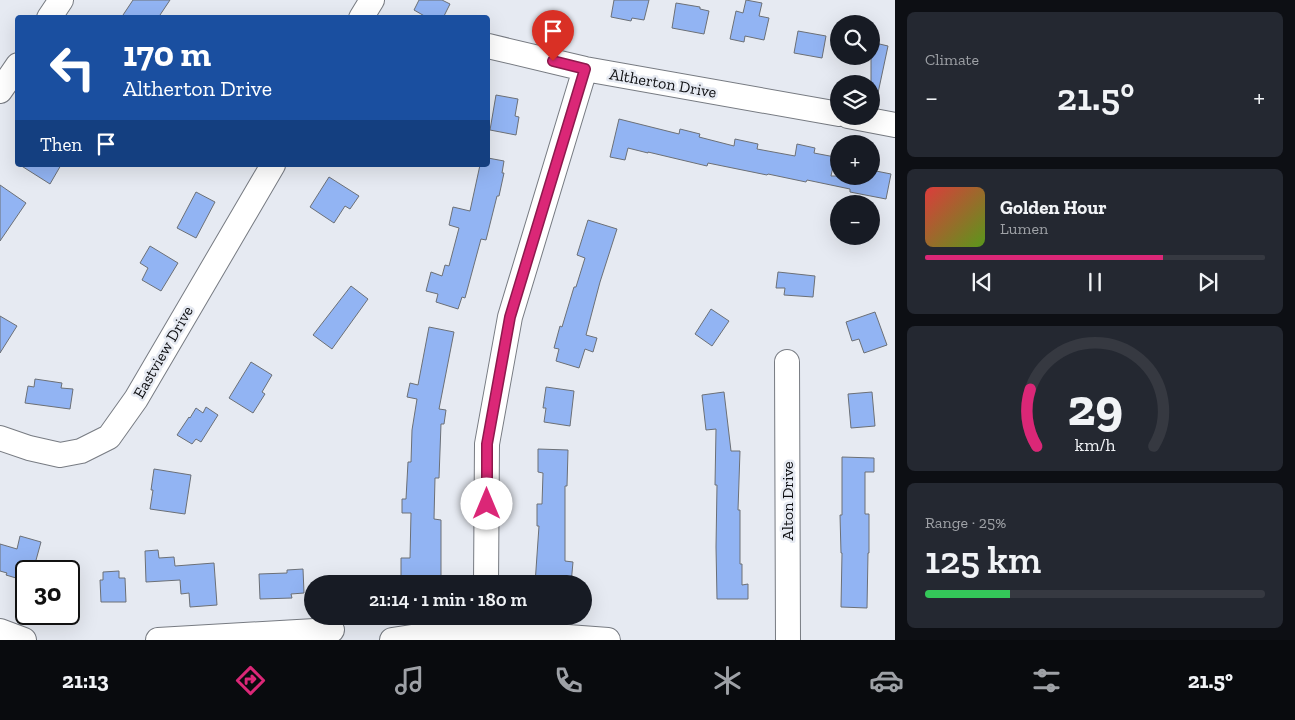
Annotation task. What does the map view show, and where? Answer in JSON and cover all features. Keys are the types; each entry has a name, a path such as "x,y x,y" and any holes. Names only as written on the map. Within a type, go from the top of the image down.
{"street":[{"path":"51,15 61,0"},
{"path":"363,15 372,0"},
{"name":"Altherton Drive","path":"490,46 585,69 830,112"},
{"path":"0,91 15,69"},
{"path":"486,575 487,444 508,326 585,69"},
{"path":"880,122 895,125"},
{"name":"Eastview Drive","path":"0,438 29,448 60,455 80,451 110,437 136,399 272,167"},
{"name":"Alton Drive","path":"787,362 788,640"},
{"path":"392,640 477,625"},
{"path":"500,625 608,640"},
{"path":"158,640 332,630"},
{"path":"0,631 24,640"}],"building":[{"path":"133,0 170,0 160,15 123,15"},
{"path":"419,0 442,0 450,4 444,15 423,15 414,10"},
{"path":"614,0 649,0 644,20 632,18 631,21 611,17"},
{"path":"746,0 762,3 759,16 769,18 764,40 745,36 744,42 730,39 736,11 743,13"},
{"path":"676,3 700,7 700,9 709,11 704,34 672,28"},
{"path":"798,31 826,36 822,58 794,53"},
{"path":"880,44 888,46 880,84 880,75 871,75 871,65 880,65"},
{"path":"496,95 518,99 515,116 519,117 516,135 490,130"},
{"path":"619,119 679,134 680,129 700,134 699,137 734,146 735,139 758,144 757,149 795,156 797,144 815,148 814,153 830,156 830,185 708,163 707,166 628,148 625,160 610,157"},
{"path":"490,158 504,161 502,173 504,173 499,196 497,196 486,240 481,239 465,298 462,297 458,309 436,302 438,294 426,291 431,272 442,276 445,265 449,266 459,228 449,225 453,207 470,211 480,167 490,167"},
{"path":"23,167 60,167 50,184"},
{"path":"880,172 891,174 886,199 880,198 880,195 850,192 850,189 831,185 880,185"},
{"path":"329,177 359,196 350,209 345,206 334,223 310,207"},
{"path":"0,185 26,203 0,241"},
{"path":"196,192 215,202 196,238 177,228"},
{"path":"588,220 617,229 586,335 597,338 593,352 585,349 579,368 556,361 559,349 554,348 585,258 577,255"},
{"path":"150,246 178,263 161,291 142,280 148,268 140,263"},
{"path":"778,272 815,276 813,297 784,295 785,288 776,288"},
{"path":"351,286 368,299 332,349 313,335"},
{"path":"711,309 729,321 712,346 695,334"},
{"path":"875,312 887,345 864,353 859,339 852,341 846,322"},
{"path":"0,316 17,326 0,353"},
{"path":"429,327 454,332 439,409 446,410 444,424 441,424 439,478 435,478 434,519 441,520 441,575 401,575 401,558 410,558 411,513 402,513 402,499 406,499 408,462 411,462 412,430 417,399 407,397 410,383 418,385"},
{"path":"251,362 272,375 262,392 265,394 253,413 229,398"},
{"path":"35,379 62,383 61,388 73,389 70,409 25,403 28,386 34,387"},
{"path":"546,387 574,391 570,426 544,422 546,408 543,408"},
{"path":"724,392 731,451 740,451 738,510 740,510 740,564 742,564 742,585 748,584 748,599 717,599 716,429 706,430 702,395"},
{"path":"872,392 875,426 851,428 848,394"},
{"path":"206,407 218,415 201,442 196,439 192,444 177,435 196,408 203,413"},
{"path":"538,449 568,450 567,486 565,486 565,561 573,562 572,575 536,575 539,526 537,526 537,504 542,504 543,473 538,472"},
{"path":"842,457 874,458 874,472 865,472 865,514 869,514 867,608 841,607 842,553 840,515 842,515"},
{"path":"154,469 191,475 185,514 150,509"},
{"path":"20,536 41,542 36,560 15,560 15,578 0,571 0,544 17,549"},
{"path":"158,550 159,558 174,557 175,566 214,563 217,605 190,607 189,593 181,594 180,580 146,582 145,551"},
{"path":"303,569 304,593 291,594 292,598 260,599 259,574 287,573 287,570"},
{"path":"119,571 119,578 125,578 126,602 101,602 100,580 103,580 103,572"}],"route":[{"path":"487,504 487,444 510,317 585,69 553,61"}]}
